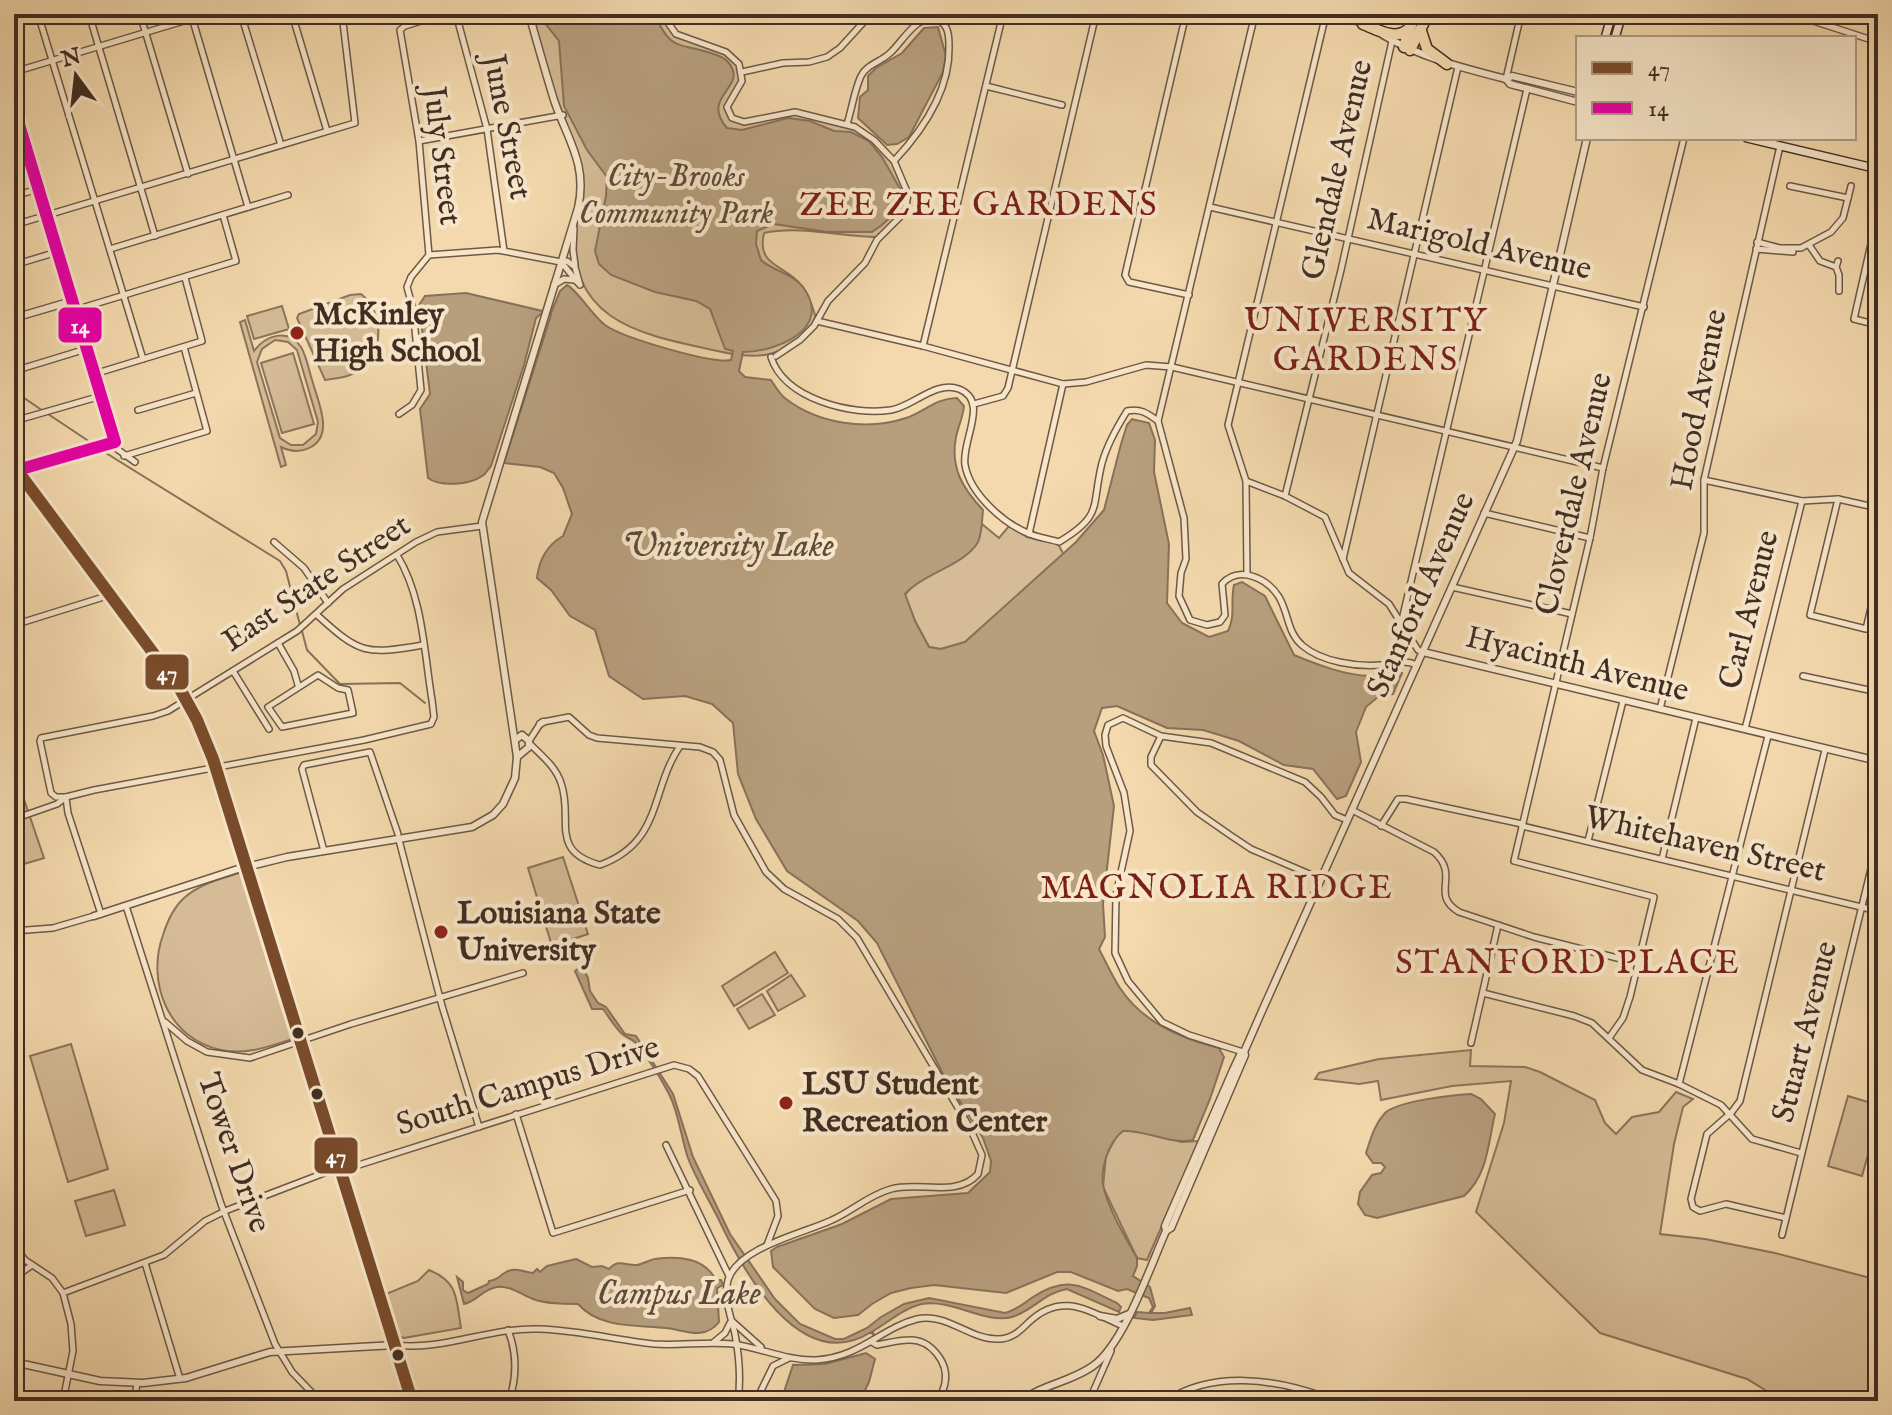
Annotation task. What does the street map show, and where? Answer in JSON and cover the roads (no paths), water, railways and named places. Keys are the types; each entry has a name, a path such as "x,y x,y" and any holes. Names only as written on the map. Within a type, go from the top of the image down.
{"highway":[{"path":"1414,14 1416,28 1427,49 1452,65"},
{"path":"1407,49 1416,28 1428,14"},
{"path":"1363,24 1396,35 1416,28"}],"main road":[{"path":"1606,36 1612,14"},
{"path":"1616,36 1622,14"},
{"path":"14,108 101,396 111,443 15,469"},
{"path":"1755,140 1878,169"}],"street":[{"path":"38,14 143,359"},
{"path":"89,14 155,236"},
{"path":"140,14 188,174"},
{"path":"14,72 191,16 207,14"},
{"path":"241,14 281,145"},
{"path":"292,14 327,131"},
{"path":"14,225 355,123 342,14"},
{"name":"July Street","path":"399,414 412,405 421,390 414,312 407,287 429,255 419,141 401,29 443,14"},
{"name":"June Street","path":"456,14 487,129 504,251"},
{"path":"14,931 53,928 245,867 399,837 465,830 486,820 503,804 511,790 517,749 482,526 486,502 581,195 581,173 529,14"},
{"path":"662,14 676,34 726,52 737,61 742,72 740,85 727,107 728,114 734,120 744,122 795,112 847,124 861,130 884,150 894,161 908,190 905,212 877,240 865,263 828,301 817,321 795,345 773,357 776,370 803,394 833,406 873,411 893,410 944,387 956,387 969,394 974,404 964,463 970,481 998,515 1029,534 1059,542 1081,529 1092,517 1102,464 1127,411 1137,409 1158,421"},
{"path":"923,346 1003,14"},
{"path":"974,404 1003,396 1008,388 1096,14"},
{"path":"1186,14 1125,275 1129,282 1189,295"},
{"path":"1255,14 1158,421 1184,518 1186,559 1179,596 1190,620 1207,625 1220,622 1225,615 1222,584 1237,574 1247,574 1270,587 1280,599 1294,638 1308,650 1326,658 1358,664 1380,665 1403,661 1417,665"},
{"path":"1247,574 1246,481 1228,425 1326,14"},
{"path":"1345,14 1407,49 1506,79 1510,84 1576,101"},
{"path":"1506,79 1521,14"},
{"path":"742,72 827,57 840,48 867,15"},
{"path":"191,16 248,207"},
{"path":"1801,17 1878,42"},
{"path":"847,124 866,70 891,52 921,22 935,20 944,24 949,38 945,79 924,125 894,161"},
{"name":"Glendale Avenue","path":"1285,496 1392,41"},
{"path":"1343,559 1415,255 1452,65"},
{"path":"1506,79 1512,76 1576,92"},
{"path":"986,86 1062,105"},
{"path":"1401,624 1527,89"},
{"path":"419,141 562,116"},
{"name":"Stanford Avenue","path":"1089,1401 1166,1231 1171,1228 1244,1052 1514,447 1587,140"},
{"name":"Cloverdale Avenue","path":"1637,963 1654,897 1514,861 1590,538 1603,468 1684,140"},
{"path":"14,148 25,145"},
{"name":"Hood Avenue","path":"1660,710 1704,533 1704,480 1780,146"},
{"path":"1790,186 1848,198"},
{"path":"1756,245 1784,253 1809,245 1838,227 1851,186"},
{"path":"14,196 38,189"},
{"path":"110,249 288,195"},
{"name":"Marigold Avenue","path":"1210,207 1644,307"},
{"path":"1878,213 1854,319 1877,324 1878,317"},
{"path":"75,310 236,261 223,215"},
{"path":"554,286 565,278 580,285 573,250 574,223"},
{"path":"1809,245 1820,261 1837,264 1839,291"},
{"path":"429,255 504,251 569,262 577,270"},
{"path":"14,265 57,252"},
{"path":"561,262 577,283"},
{"path":"94,374 202,341 185,278"},
{"path":"14,318 72,301"},
{"path":"817,321 1063,384 1086,382 1146,365 1172,367 1603,468"},
{"path":"124,456 207,431 184,347"},
{"path":"14,371 86,349"},
{"path":"1029,534 1063,384"},
{"path":"138,410 196,393"},
{"path":"14,421 101,396"},
{"path":"111,443 135,462"},
{"path":"15,469 186,699 200,725 412,1401"},
{"path":"1704,480 1802,501 1838,499 1878,508"},
{"name":"Hyacinth Avenue","path":"1246,481 1285,496 1325,517 1349,573 1389,604 1418,650 1878,761"},
{"path":"1838,499 1810,615 1866,629 1878,578"},
{"name":"Carl Avenue","path":"1745,729 1802,501"},
{"path":"1484,513 1590,538"},
{"name":"East State Street","path":"66,797 51,794 40,741 43,737 156,716 297,631 343,589 433,533 482,526"},
{"path":"274,542 304,568 328,603"},
{"path":"14,819 57,804 66,797 378,737 419,728 434,721 413,585 397,555"},
{"path":"1452,587 1572,614"},
{"path":"14,625 110,595"},
{"path":"317,615 346,642 357,647 383,650 423,645"},
{"path":"278,643 294,671 298,685"},
{"path":"233,671 269,729"},
{"path":"318,675 338,688 348,690 353,713 282,727 268,707 298,685 318,675"},
{"path":"1803,676 1878,692"},
{"path":"1588,841 1623,701"},
{"path":"517,749 541,723 569,717 597,738 707,749 720,760 738,823 757,859 784,889 838,919 862,945 974,1136 982,1155 978,1174 963,1185 908,1186 888,1190 835,1219 766,1246 737,1266 729,1277"},
{"path":"1244,1052 1189,1035 1162,1022 1128,981 1115,953 1116,895 1130,831 1124,793 1105,735 1108,725 1123,718 1161,736 1211,743 1305,782 1335,815 1347,820"},
{"path":"1662,859 1696,718"},
{"path":"511,719 552,766 562,784 570,847 582,860 600,865 624,852 639,837 652,816 669,762 680,746"},
{"path":"1161,736 1151,757 1151,765 1197,812 1251,849 1321,879"},
{"path":"1679,1084 1768,736"},
{"path":"517,749 526,739"},
{"path":"1786,1218 1726,1204 1700,1211 1693,1207 1691,1199 1707,1134 1740,1101 1825,750"},
{"path":"324,851 302,769 304,765 370,752 399,837 440,998 479,1127"},
{"path":"66,797 98,915"},
{"name":"Whitehaven Street","path":"1381,826 1392,805 1398,799 1406,799 1878,911"},
{"path":"1352,810 1434,852 1444,861 1447,871 1444,896 1448,905 1459,912 1637,963 1623,1018 1609,1038"},
{"name":"Stuart Avenue","path":"1782,1235 1878,840"},
{"name":"Tower Drive","path":"126,906 225,1211 279,1351 292,1372 320,1401"},
{"path":"1471,1043 1498,925"},
{"path":"162,1018 187,1041 221,1056 250,1058 351,1024 523,973"},
{"path":"1483,993 1592,1023 1642,1070 1721,1105 1752,1139 1801,1153"},
{"name":"South Campus Drive","path":"63,1293 164,1255 205,1221 321,1173 479,1127 668,1066 684,1066 698,1076 774,1198 778,1213 766,1246"},
{"path":"516,1114 553,1233 690,1190"},
{"path":"666,1145 729,1277 727,1298 740,1378 738,1401"},
{"path":"14,1246 32,1265 46,1273 63,1293 73,1351 63,1401"},
{"path":"145,1263 180,1379"},
{"path":"14,1278 32,1265"},
{"path":"14,1362 111,1383 137,1384 180,1379 279,1351 428,1345 521,1329 557,1330 659,1344 736,1345 790,1358 830,1358 922,1318 939,1320 986,1338 997,1339 1014,1335 1041,1312 1056,1306 1078,1307 1123,1326"},
{"path":"1100,1316 1117,1319 1129,1314"},
{"path":"710,1343 725,1333 731,1318"},
{"path":"731,1318 746,1336 765,1351"},
{"path":"509,1401 515,1377 515,1346 521,1329"},
{"path":"508,1330 515,1346"},
{"path":"872,1342 877,1345 913,1340 932,1348 945,1374 945,1386 938,1401"},
{"path":"1021,1401 1040,1389 1089,1369 1112,1347"},
{"path":"756,1401 773,1366 790,1358"},
{"path":"1089,1369 1098,1380"},
{"path":"1166,1401 1203,1385 1244,1380 1274,1381 1326,1399"},
{"path":"134,1401 137,1384"}],"water":[{"name":"University Lake","path":"545,14 654,14 666,35 676,44 720,56 728,62 733,79 718,107 727,128 742,130 788,118 810,121 834,131 851,132 869,141 882,157 903,194 901,207 872,232 827,232 774,224 757,231 756,244 761,260 803,287 811,302 811,315 806,326 785,343 743,352 739,371 745,377 771,380 784,397 799,408 844,423 891,422 936,403 957,398 964,406 956,437 955,459 964,486 983,510 981,531 978,542 964,557 905,594 929,647 941,649 965,642 1076,542 1104,510 1121,444 1132,419 1149,423 1155,440 1154,472 1169,544 1167,603 1182,623 1209,637 1228,631 1232,619 1234,585 1242,582 1265,596 1294,655 1351,674 1402,673 1393,694 1379,696 1366,707 1356,732 1361,762 1346,796 1337,799 1313,769 1284,765 1239,741 1203,730 1167,728 1117,706 1102,708 1094,731 1103,755 1114,806 1103,904 1105,937 1099,949 1120,988 1151,1020 1191,1040 1219,1048 1224,1057 1193,1140 1176,1141 1123,1131 1109,1149 1103,1174 1110,1207 1137,1258 1133,1276 1150,1287 1155,1306 1151,1313 1190,1308 1192,1315 1153,1320 1134,1318 1137,1312 1149,1313 1153,1307 1149,1298 1127,1289 1118,1291 1071,1272 1057,1272 1006,1293 934,1285 911,1288 891,1293 858,1315 834,1318 815,1309 773,1267 771,1251 777,1247 842,1224 891,1199 968,1193 990,1172 991,1161 983,1138 944,1076 877,943 858,921 787,871 756,819 738,774 733,723 712,704 685,696 643,699 609,676 595,630 570,616 551,590 537,578 545,554 563,536 572,514 554,473 540,467 504,463 551,315 542,313 536,318 524,365 486,473 463,483 440,483 428,478 420,409 430,394 419,305 425,296 466,293 551,313 560,291 567,285 600,321 615,330 688,354 731,360 733,351 725,349 710,309 696,301 655,292 611,275 599,264 595,251 607,177 587,150 564,106 559,41 544,22"},
{"path":"938,27 946,56 943,72 909,137 897,144 887,145 858,118 860,97 868,90 868,76 902,53 924,28"},
{"path":"582,966 590,991 598,1003 606,1007 625,1034 636,1036 673,1094 693,1157 730,1234 775,1299 800,1324 835,1339 844,1339 904,1304 929,1298 1005,1313 1046,1290 1066,1285 1085,1288 1117,1303 1121,1307 1119,1312 1067,1289 1012,1317 990,1317 945,1305 922,1304 873,1331 874,1336 871,1332 845,1342 821,1340 798,1329 777,1311 742,1264 691,1166 669,1094 636,1043 621,1033 603,1009 592,1009 575,971"},
{"path":"1471,1094 1481,1099 1495,1114 1483,1168 1472,1188 1464,1196 1377,1218 1365,1215 1358,1204 1360,1192 1372,1175 1381,1173 1385,1167 1381,1163 1373,1163 1366,1153 1375,1127 1385,1113 1413,1102"},
{"name":"Campus Lake","path":"664,1258 697,1262 716,1280 721,1280 723,1285 717,1288 719,1322 701,1333 619,1324 597,1318 578,1304 544,1302 502,1287 487,1290 464,1304 457,1277 463,1282 463,1290 468,1293 509,1271 533,1273 537,1269 540,1272 547,1266 576,1259 592,1267 609,1269 619,1263 637,1265"},
{"path":"866,1353 875,1359 860,1401 781,1401 793,1365 825,1364"}],"waterway":[{"path":"14,391 43,411"},
{"path":"48,414 93,444"},
{"path":"101,450 280,561 286,571 300,625"},
{"path":"302,631 307,650 340,684 400,683 425,703"}],"place":[{"name":"McKinley High School","path":"297,333"},
{"name":"Louisiana State University","path":"441,932"},
{"name":"LSU Student Recreation Center","path":"786,1103"}],"district":[{"name":"ZEE ZEE GARDENS","path":"979,205"},
{"name":"UNIVERSITY GARDENS","path":"1366,340"},
{"name":"MAGNOLIA RIDGE","path":"1217,888"},
{"name":"STANFORD PLACE","path":"1568,963"}],"park label":[{"name":"City-Brooks Community Park","path":"676,196"}]}
